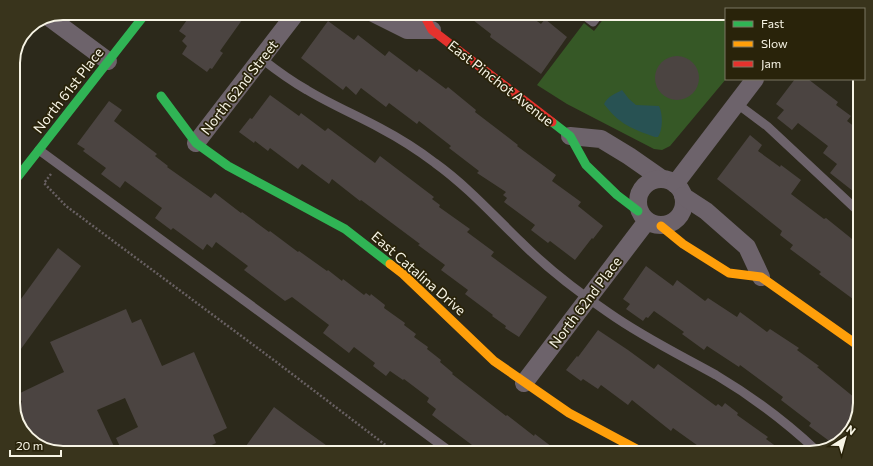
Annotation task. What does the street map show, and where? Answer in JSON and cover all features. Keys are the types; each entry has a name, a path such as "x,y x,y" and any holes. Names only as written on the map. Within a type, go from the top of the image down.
{"street":[{"name":"North 61st Place","path":"20,174 140,20"},
{"name":"North 62nd Street","path":"196,143 291,20"},
{"path":"387,20 407,30 432,30"},
{"name":"East Pinchot Avenue","path":"427,20 432,30 570,136 586,165 617,195 683,244 729,273 761,277 853,342"},
{"path":"54,21 108,61"},
{"path":"673,186 754,80"},
{"name":"East Catalina Drive","path":"161,96 196,143 228,166 345,229 402,274 492,360 569,413 631,446"},
{"path":"570,136 601,139 673,186 706,211 747,246 761,277"},
{"path":"654,180 673,186 683,210 680,216 675,221 649,219 637,203 638,195 642,188 647,183 654,180"},
{"name":"North 62nd Place","path":"524,383 587,298 649,219"}],"lane":[{"path":"262,59 306,90 380,128 436,163 467,189 522,243 587,298 622,322 716,375 756,400 787,423 812,446"},
{"path":"736,103 767,126 853,206"},
{"path":"39,150 442,446"}],"path":[{"path":"53,161 52,172 44,182 66,206 387,446"}],"green space":[{"path":"603,20 725,20 725,80 670,146 662,150 654,149 567,104 537,85 584,23 594,31"}],"water":[{"path":"622,90 636,105 659,106 662,122 658,137 626,125 604,104 610,97"}],"building":[{"path":"187,20 242,20 220,51 223,53 212,69 210,68 207,72 182,54 187,46 182,41 186,36 179,31"},
{"path":"473,20 536,20 541,24 544,20 546,20 567,37 541,74 490,37 491,34"},
{"path":"328,21 354,40 358,35 385,56 389,51 417,72 419,69 446,89 448,87 476,110 475,112 556,175 552,181 581,202 578,206 603,226 575,260 550,241 548,243 531,230 535,225 504,202 507,198 503,195 506,192 477,173 479,171 449,148 451,146 419,121 417,124 389,103 386,107 361,88 356,95 346,86 343,90 301,58"},
{"path":"677,56 689,60 695,66 699,78 695,90 689,96 677,100 665,96 659,90 655,78 659,66 665,60"},
{"path":"794,80 809,80 838,102 836,105 851,116 847,121 853,126 853,191 830,173 837,164 823,153 828,146 798,123 792,130 777,118 784,110 776,104"},
{"path":"270,95 299,116 301,113 325,131 328,128 375,163 380,156 434,197 432,199 440,205 439,207 470,229 467,232 494,252 491,256 547,297 519,337 505,328 506,326 465,294 468,290 441,270 445,265 418,245 420,244 361,200 360,201 332,179 329,184 302,164 298,169 270,148 268,151 255,141 254,143 239,132 250,118 252,119"},
{"path":"109,101 122,110 114,121 157,154 155,156 168,166 167,167 211,198 215,193 241,213 242,212 342,281 343,279 364,295 366,293 370,296 371,294 385,305 384,308 405,323 404,325 416,334 414,337 428,347 427,349 441,360 440,362 453,373 452,374 506,416 507,415 534,436 535,434 551,446 471,446 432,415 436,409 427,402 429,398 404,379 403,380 390,371 386,376 373,366 375,363 354,347 349,353 323,333 329,325 292,297 285,301 244,270 248,266 216,242 212,248 207,244 203,250 173,228 171,230 155,218 162,208 125,181 120,188 101,174 106,168 83,151 85,149 77,144"},
{"path":"750,135 762,145 758,151 780,167 781,165 801,180 791,194 824,219 826,218 853,240 853,299 819,274 821,272 790,249 793,245 780,235 782,231 717,179"},
{"path":"58,248 81,266 20,350 20,300"},
{"path":"646,266 673,286 677,280 705,301 708,298 737,317 740,312 767,332 770,329 799,348 797,350 819,366 817,367 853,396 851,418 825,418 825,438 809,426 811,423 781,400 783,397 740,365 739,367 707,346 704,350 682,334 684,332 654,311 643,321 626,309 630,304 623,299"},
{"path":"126,309 132,323 141,319 162,366 194,352 227,428 213,435 216,443 209,446 120,446 116,438 138,427 125,398 97,410 114,446 63,446 44,442 27,427 24,422 20,406 20,403 22,402 20,393 64,372 50,342"},
{"path":"598,330 654,369 658,364 716,406 718,404 722,407 725,403 738,413 737,415 768,437 766,439 776,446 698,446 673,428 671,431 632,400 628,405 601,385 598,389 583,379 581,381 566,370 577,356 578,357"},
{"path":"274,407 327,446 246,446"}],"traffic: fast":[{"path":"20,174 141,20"},
{"path":"161,96 196,143 228,166 345,229 390,264"},
{"path":"552,122 570,136 586,165 617,195 638,211"}],"traffic: slow":[{"path":"661,226 683,244 729,273 761,277 853,342"},
{"path":"390,264 403,274 494,361 569,413 631,446"}],"traffic: jam":[{"path":"427,20 432,30 552,122"}]}
